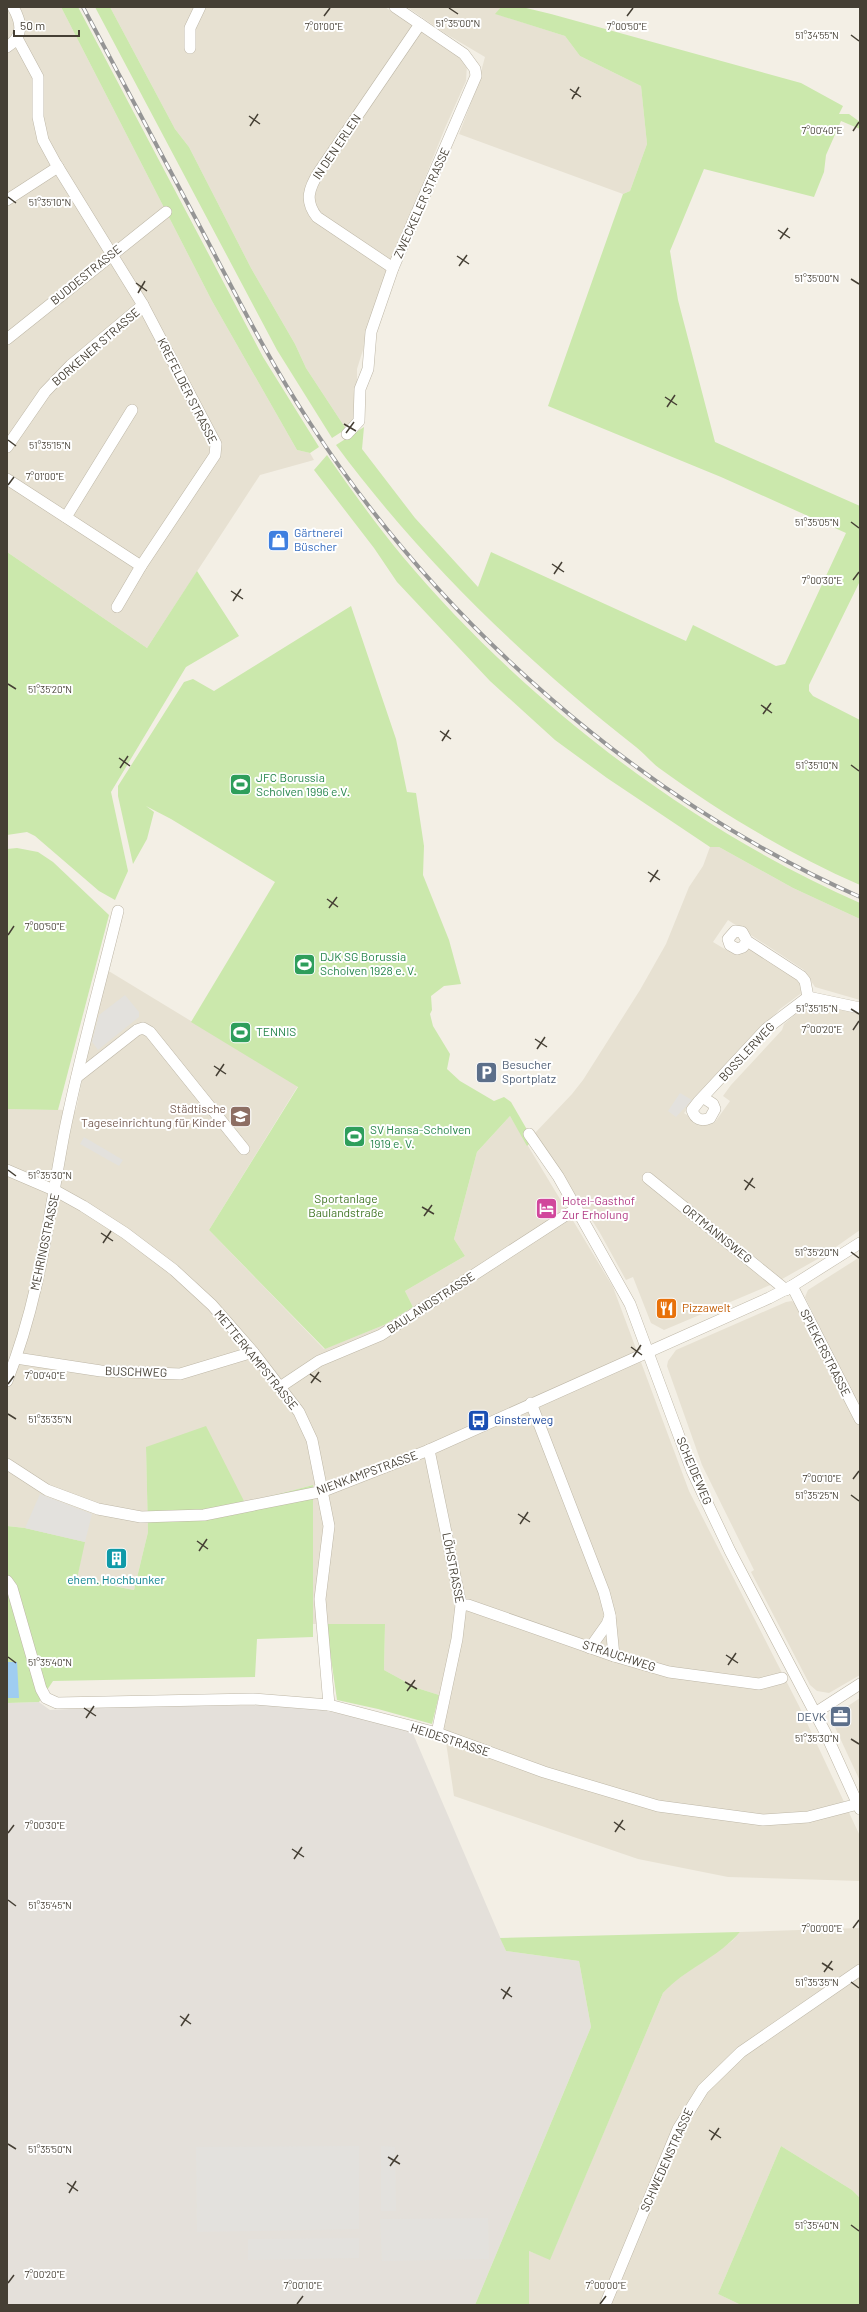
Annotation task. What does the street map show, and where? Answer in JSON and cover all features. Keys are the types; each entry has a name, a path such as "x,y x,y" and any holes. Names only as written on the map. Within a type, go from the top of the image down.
{"street":[{"path":"7,47 17,38 21,31 20,20 13,7"},
{"path":"190,48 190,28 200,7"},
{"name":"ZWECKELER STRASSE","path":"347,434 359,421 360,389 368,369 371,332 393,268 476,76 475,69 464,54 396,7"},
{"name":"IN DEN ERLEN","path":"393,268 317,217 312,211 308,198 311,185 319,172 420,24"},
{"name":"KREFELDER STRASSE","path":"17,38 38,77 40,125 43,140 143,305 216,444 215,455 141,566 117,607"},
{"path":"7,200 58,167"},
{"name":"BUDDESTRASSE","path":"7,339 166,212"},
{"name":"BORKENER STRASSE","path":"7,447 45,392 71,365 143,305"},
{"path":"66,517 132,410"},
{"path":"7,480 141,566"},
{"name":"MEHRINGSTRASSE","path":"7,1381 16,1358 40,1272 56,1191 64,1136 118,911"},
{"path":"747,941 801,976 805,980 808,997 860,1008"},
{"name":"BOSSLERWEG","path":"704,1098 766,1030 808,997"},
{"path":"77,1077 137,1030 143,1028 150,1032 244,1149"},
{"name":"SCHEIDEWEG","path":"529,1134 577,1208 630,1304 646,1351 692,1470 711,1513 814,1713 859,1807"},
{"name":"METTERKAMPSTRASSE","path":"7,1170 56,1191 125,1233 174,1270 212,1305 253,1352 299,1412 312,1440 324,1491 329,1526 320,1599 329,1705"},
{"name":"ORTMANNSWEG","path":"648,1178 789,1288"},
{"name":"BAULANDSTRASSE","path":"280,1387 318,1362 381,1335 577,1208"},
{"name":"NIENKAMPSTRASSE","path":"7,1464 47,1490 98,1509 141,1517 204,1516 324,1491 428,1450 789,1288 860,1243"},
{"name":"SPIEKERSTRASSE","path":"789,1288 860,1419"},
{"name":"BUSCHWEG","path":"16,1358 101,1372 180,1374 253,1352"},
{"path":"531,1403 604,1592 610,1615 614,1656"},
{"name":"LÖHSTRASSE","path":"428,1450 461,1605 457,1640 437,1733"},
{"name":"HEIDESTRASSE","path":"7,1581 12,1588 41,1688 46,1698 57,1703 253,1699 329,1705 437,1733 544,1772 658,1806 763,1820 808,1818 859,1807"},
{"name":"STRAUCHWEG","path":"461,1605 468,1605 590,1648 669,1672 726,1681 759,1684 782,1678"},
{"path":"590,1648 607,1624 610,1615"},
{"path":"814,1713 860,1684"},
{"name":"SCHWEDENSTRASSE","path":"605,2305 678,2129 703,2089 741,2052 860,1970"}],"shaded area":[{"path":"7,7 61,7 212,301 297,450 310,453 314,460 260,475 147,648 7,552"},
{"path":"110,7 385,7 464,61 467,65 466,81 445,128 387,273 357,369 357,416 346,429 306,368 295,344 251,268 189,147 175,129"},
{"path":"407,7 501,7 496,14 565,36 580,56 641,86 647,144 630,191 623,194 459,134 476,90 485,57 446,34"},
{"path":"710,847 719,847 793,888 860,919 860,1000 815,987 804,970 728,920 713,942 728,951 751,949 799,979 803,992 780,1009 684,1113 702,1125 715,1122 730,1101 723,1096 731,1085 782,1030 784,1024 806,1005 822,1002 860,1014 860,1230 823,1256 775,1283 664,1330 651,1323 633,1277 626,1280 600,1233 590,1217 587,1216 535,1133 572,1094 583,1080 640,990 666,944 689,887 703,866"},
{"path":"107,970 298,1086 209,1230 324,1349 384,1325 413,1307 405,1291 465,1256 454,1239 477,1152 510,1116 613,1287 689,1491 799,1706 860,1836 860,1881 728,1877 638,1859 454,1796 439,1695 417,1688 384,1670 385,1624 313,1624 313,1485 245,1503 146,1447 148,1532 134,1590 77,1579 84,1542 25,1528 7,1526 7,1109 76,1110 90,1040"},
{"path":"125,995 139,1012 139,1017 98,1050 92,1042 99,1015"},
{"path":"680,1093 692,1100 676,1117 668,1111"},
{"path":"84,1137 123,1160 119,1166 80,1144"},
{"path":"860,1257 860,1405 849,1388 805,1297 808,1290"},
{"path":"792,1301 796,1304 860,1424 860,1675 829,1693 817,1691 810,1685 751,1572 754,1570 702,1465 667,1366 668,1361 676,1350 786,1302"},
{"path":"40,1494 92,1514 85,1542 25,1528"},
{"path":"860,1698 860,1781 833,1723 836,1714"},
{"path":"39,1702 50,1710 109,1707 274,1705 318,1709 411,1729 506,1951 579,1961 591,2027 475,2305 7,2305 7,1703"},
{"path":"860,1928 860,2198 852,2190 781,2146 718,2294 741,2305 529,2305 529,2251 550,2259 663,1993 672,1983 732,1941 740,1932"},
{"path":"359,2146 359,2229 197,2232 196,2147"},
{"path":"381,2146 395,2147 396,2211 381,2211"},
{"path":"488,2218 489,2259 382,2261 380,2219"},
{"path":"359,2238 359,2258 248,2260 248,2239"}],"green space":[{"path":"61,7 78,7 263,357 319,447 310,453 297,450 212,301"},
{"path":"95,7 110,7 175,129 189,147 251,268 295,344 306,368 346,429 332,438 277,350"},
{"path":"501,7 522,7 551,14 801,83 843,106 839,114 849,114 860,122 860,129 841,121 826,155 824,172 814,197 704,169 670,251 678,300 715,442 860,506 860,581 809,685 809,691 813,696 860,720 860,885 807,860 756,832 731,817 656,766 639,749 554,679 476,606 403,529 336,445 364,427 362,449 415,518 478,587 491,552 686,641 693,625 776,666 785,664 846,533 721,477 548,406 623,194 630,191 647,144 641,86 580,56 565,36 495,14"},
{"path":"327,455 393,545 450,610 501,661 555,710 612,756 672,798 733,837 796,872 860,903 860,919 793,888 719,847 710,847 607,778 555,740 490,681 397,582 374,548 314,470"},
{"path":"7,552 147,648 197,571 239,636 186,667 111,792 128,871 115,900 99,891 35,836 27,832 7,835"},
{"name":"Sportanlage Baulandstraße","path":"351,606 396,739 407,792 416,793 424,846 423,875 449,940 461,984 444,986 431,996 432,1010 430,1014 433,1026 450,1054 447,1069 460,1081 494,1101 504,1097 511,1102 533,1140 527,1146 510,1116 477,1152 454,1239 465,1256 405,1291 413,1307 384,1325 325,1349 209,1230 298,1087 191,1022 275,882 171,819 146,806 154,812 147,839 133,864 118,796 118,786 184,682 193,679 214,691"},
{"path":"17,848 38,852 53,862 109,915 58,1110 7,1109 7,849"},
{"path":"206,1426 245,1503 313,1485 313,1637 257,1639 255,1677 53,1681 39,1702 7,1703 7,1526 25,1528 85,1542 77,1579 134,1590 148,1532 146,1447"},
{"path":"326,1624 385,1624 384,1670 417,1688 439,1695 432,1724 378,1709 337,1700"},
{"path":"740,1932 722,1949 681,1977 663,1993 550,2260 529,2251 529,2305 475,2305 591,2027 579,1961 506,1951 500,1938"},
{"path":"781,2146 852,2190 860,2198 860,2305 741,2305 718,2294"}],"water":[{"path":"7,1662 17,1662 19,1698 7,1698"}],"railway":[{"path":"83,7 243,309 282,378 310,423 362,497 420,568 483,636 551,699 623,757 699,810 778,857 860,897"}],"place":[{"name":"Gärtnerei Büscher","path":"278,540"},
{"name":"JFC Borussia Scholven 1996 e.V.","path":"241,785"},
{"name":"DJK SG Borussia Scholven 1928 e. V.","path":"305,964"},
{"name":"TENNIS","path":"240,1032"},
{"name":"Besucher Sportplatz","path":"486,1072"},
{"name":"Städtische Tageseinrichtung für Kinder","path":"241,1116"},
{"name":"SV Hansa-Scholven 1919 e. V.","path":"355,1137"},
{"name":"Hotel-Gasthof Zur Erholung","path":"546,1208"},
{"name":"Pizzawelt","path":"666,1308"},
{"name":"Ginsterweg","path":"479,1420"},
{"name":"ehem. Hochbunker","path":"116,1559"},
{"name":"DEVK","path":"841,1717"}]}
